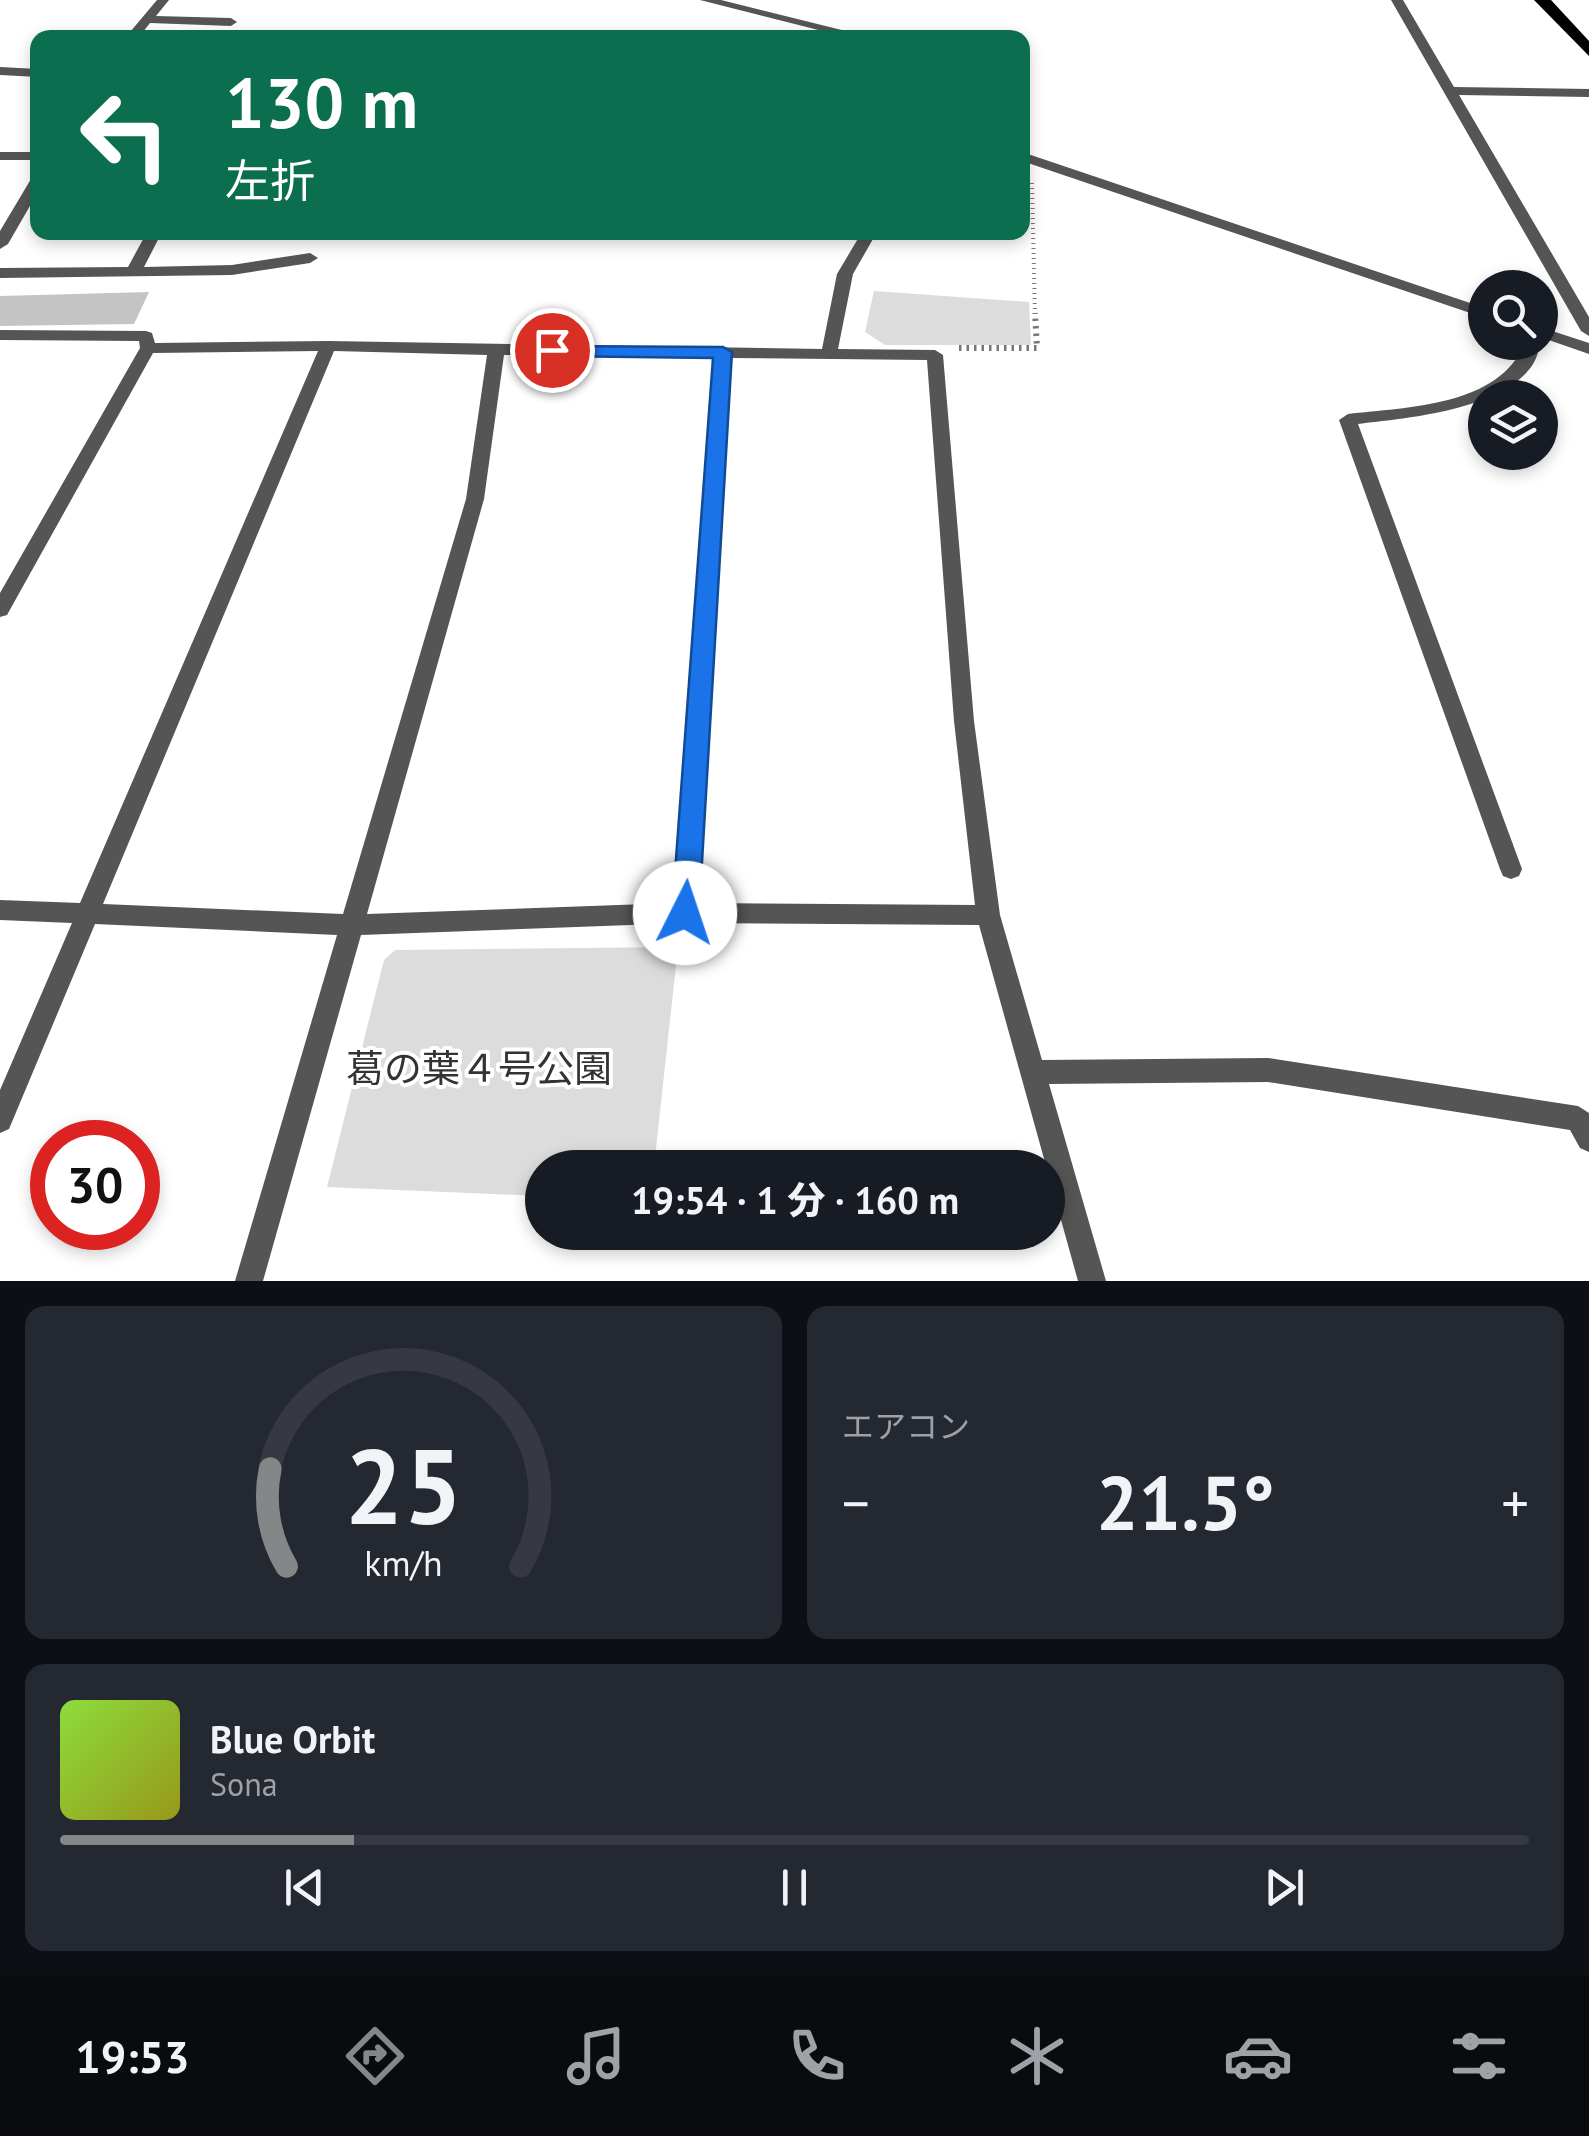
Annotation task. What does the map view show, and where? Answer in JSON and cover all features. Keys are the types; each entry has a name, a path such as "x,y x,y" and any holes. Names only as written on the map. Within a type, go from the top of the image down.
{"highway":[{"path":"1542,0 1589,51"}],"street":[{"path":"138,30 163,0"},
{"path":"706,0 834,30"},
{"path":"1396,0 1589,330"},
{"path":"224,30 244,5"},
{"path":"147,19 231,22"},
{"path":"0,72 30,73"},
{"path":"1452,91 1589,94"},
{"path":"0,156 30,156"},
{"path":"1030,158 1468,306"},
{"path":"0,244 30,193"},
{"path":"134,272 151,240"},
{"path":"830,353 845,274 865,240"},
{"path":"0,274 232,270 310,258"},
{"path":"0,335 146,336 148,348 0,610"},
{"path":"1558,338 1589,348"},
{"path":"148,348 328,346 934,355 964,721 988,915 997,960 1034,1072 1092,1281"},
{"path":"0,1120 328,346"},
{"path":"249,1281 475,500 496,350"},
{"path":"685,913 723,352"},
{"path":"1511,869 1348,420 1487,393 1516,376 1531,360"},
{"path":"0,910 350,925 685,913 988,915"},
{"path":"1034,1072 1268,1070 1578,1119 1589,1139"}],"path":[{"path":"934,355 951,348 1037,348 1030,238"}],"green space":[{"path":"874,291 1029,302 1031,345 885,345 865,332"},
{"name":"葛の葉４号公園","path":"678,947 656,1150 525,1150 525,1195 327,1187 384,960 395,950"}],"building":[{"path":"149,292 134,324 0,326 0,296"}],"route":[{"path":"552,350 723,352 685,913"}]}
